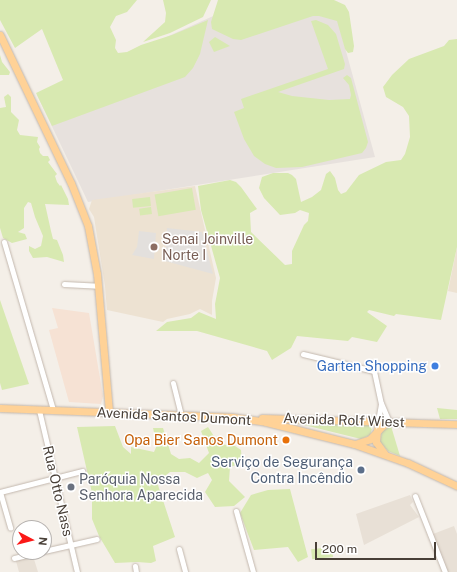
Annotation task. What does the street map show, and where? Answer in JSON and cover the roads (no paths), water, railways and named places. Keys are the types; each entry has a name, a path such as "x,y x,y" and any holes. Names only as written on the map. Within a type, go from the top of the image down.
{"main road":[{"path":"0,34 77,198 91,240 98,286 109,412"},
{"name":"Avenida Santos Dumont","path":"0,408 232,416 283,426 354,444 432,473 457,486"},
{"name":"Avenida Rolf Wiest","path":"232,416 457,424"},
{"path":"378,422 376,433 377,444 385,455"},
{"path":"354,444 366,441 381,427 389,422"}],"street":[{"path":"4,242 53,410"},
{"path":"64,284 98,286"},
{"path":"303,354 374,372 381,403 389,422"},
{"path":"173,383 181,415"},
{"path":"378,422 381,403"},
{"name":"Rua Otto Nass","path":"39,410 77,572"},
{"path":"10,528 0,492 82,472"},
{"path":"414,496 445,572"},
{"path":"236,511 253,572"},
{"path":"52,549 97,538"},
{"path":"179,549 185,572"},
{"path":"135,566 136,572"}],"place":[{"name":"Senai Joinville Norte I","path":"154,247"},
{"name":"Garten Shopping","path":"435,366"},
{"name":"Opa Bier Sanos Dumont","path":"286,440"},
{"name":"Serviço de Segurança Contra Incêndio","path":"361,470"},
{"name":"Paróquia Nossa Senhora Aparecida","path":"71,487"}]}
